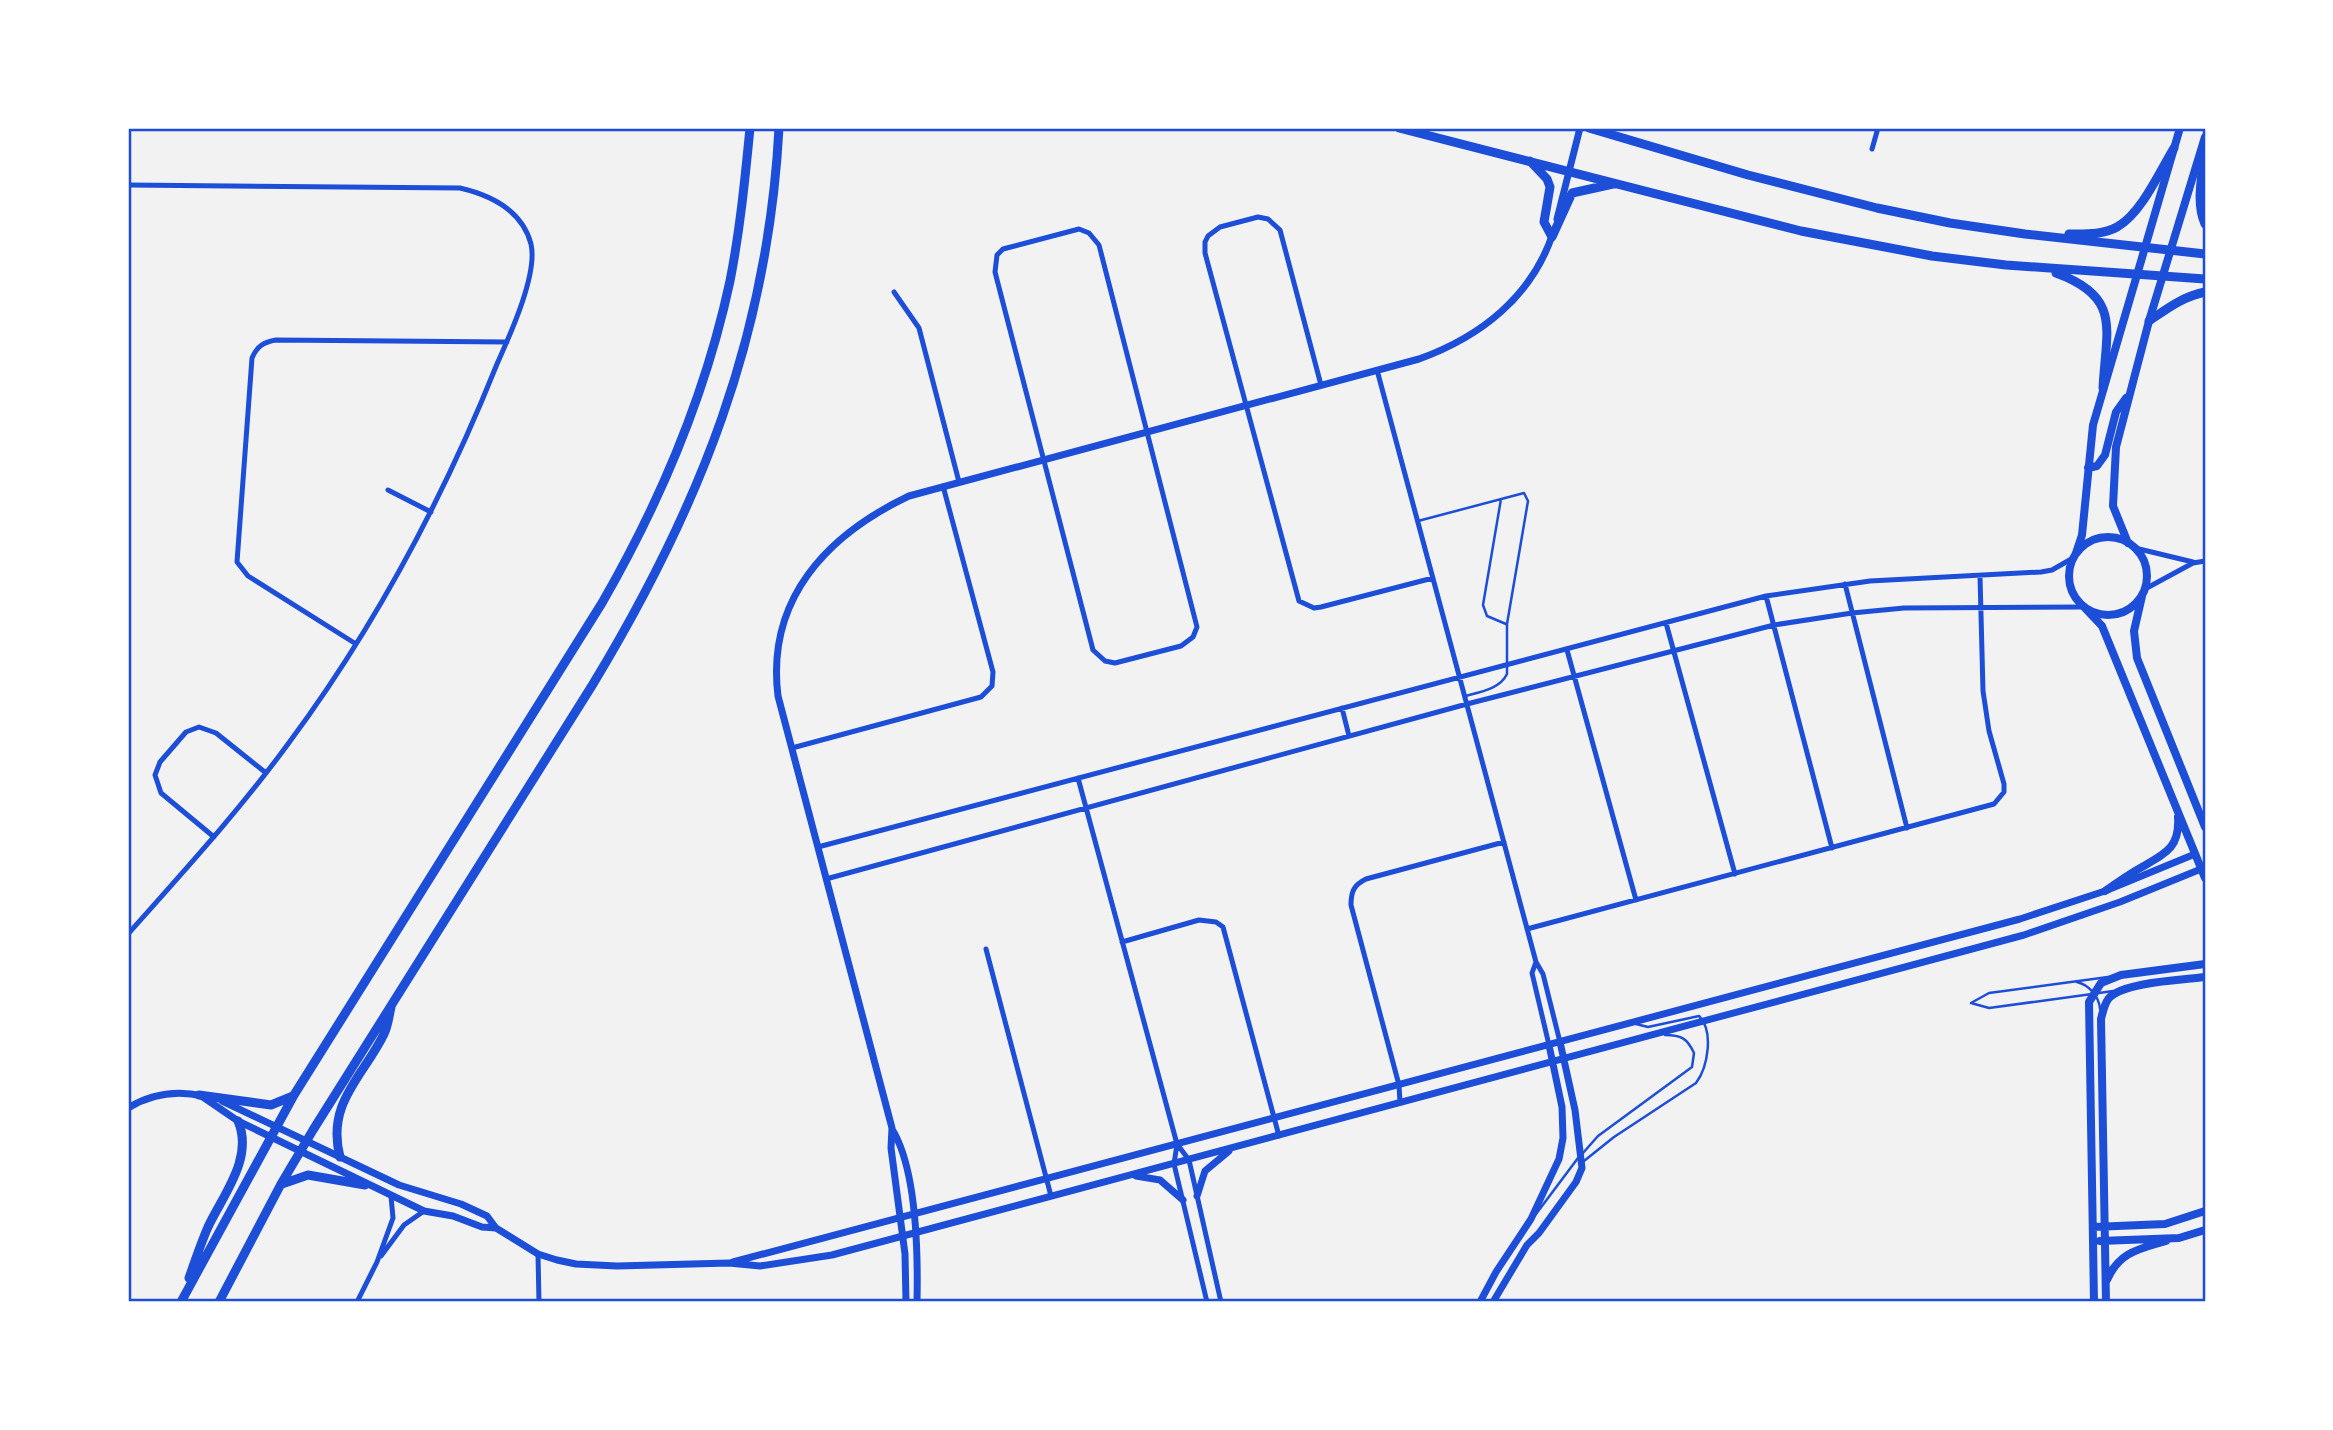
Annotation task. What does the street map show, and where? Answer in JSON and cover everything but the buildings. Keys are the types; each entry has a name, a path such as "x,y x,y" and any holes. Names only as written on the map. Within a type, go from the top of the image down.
{"main road":[{"path":"180,1302 294,1095 602,603 634,545 671,462 709,357 729,284 739,231 748,128"},
{"path":"219,1302 300,1152 393,999 629,625 663,561 721,424 748,337 769,234 779,128"},
{"path":"1399,128 1847,241 1932,256 2046,269 2205,279"},
{"path":"1588,128 1610,131 1748,175 1877,208 1950,223 2205,254"},
{"path":"2180,128 2093,425 2081,535 2069,571 2075,597 2102,626 2205,878"},
{"path":"2205,137 2150,321 2113,465 2113,506 2146,567 2134,631 2137,658 2205,827"},
{"path":"2025,234 2094,234 2116,228 2130,218 2140,205 2174,148"},
{"path":"2205,149 2200,202 2200,212 2205,224"},
{"path":"1530,161 1547,179 1550,187 1544,222 1552,237"},
{"path":"1552,237 1572,193 1618,183"},
{"path":"2046,269 2078,281 2091,289 2100,301 2106,325 2103,388"},
{"path":"2150,321 2175,302 2189,295 2205,292"},
{"path":"2088,468 2097,466 2105,455 2116,412 2130,393"},
{"path":"2075,555 2087,543 2100,538 2115,538 2132,545"},
{"path":"2085,608 2100,615 2116,615 2131,608 2143,592"},
{"path":"2105,891 2160,858 2174,843 2179,832 2178,816 2166,784"},
{"path":"2196,854 2205,850"},
{"path":"2094,1302 2089,1002 2101,983 2121,975 2205,964"},
{"path":"2106,1302 2101,1019 2109,998 2123,989 2205,977"},
{"path":"340,1157 336,1142 338,1115 346,1094 385,1032 393,999"},
{"path":"199,1095 271,1105 294,1095"},
{"path":"180,1302 208,1227 239,1164 243,1132 238,1121"},
{"path":"281,1184 308,1175 365,1185"},
{"path":"2093,1227 2165,1224 2205,1211"},
{"path":"2105,1283 2113,1265 2129,1253 2205,1230"},
{"path":"2093,1241 2179,1238"}],"street":[{"path":"917,1302 916,1232 902,1146 892,1128 778,696 777,654 786,613 799,587 825,552 861,522 909,496 1377,370 1446,349 1486,326 1530,282 1552,237 1580,128"},
{"path":"1872,149 1878,128"},
{"path":"128,185 460,188 497,201 513,214 531,242 533,259 530,276 507,342 472,428 395,579 356,644 266,773 214,837 128,934"},
{"path":"1321,385 1280,230 1268,219 1258,217 1220,226 1208,236 1205,253 1299,601 1314,608 1321,607 1433,578"},
{"path":"1074,230 1085,230 1093,236 1098,245 1147,432 1197,627 1188,642 1115,663 1105,661 1097,655 995,272 997,256 1010,246 1074,230"},
{"path":"894,292 919,328 959,482"},
{"path":"356,644 248,576 237,562 252,358 255,351 260,345 276,340 507,342"},
{"path":"1377,370 1536,962 1543,974 1575,1110 1581,1160 1576,1182 1539,1234 1527,1245 1493,1302"},
{"path":"792,748 981,697 992,686 993,672 943,486"},
{"path":"388,490 431,512"},
{"path":"2132,545 2193,563"},
{"path":"818,847 1766,596 1845,583 2041,572 2062,565 2075,555"},
{"path":"2143,592 2193,563 2205,561"},
{"path":"1527,929 1994,804 2004,792 2004,784 1989,731 1983,691 1980,576"},
{"path":"1845,583 1907,828"},
{"path":"1766,596 1832,848"},
{"path":"826,879 1467,704 1774,625 1904,608 2085,608"},
{"path":"1666,622 1735,874"},
{"path":"1567,650 1636,900"},
{"path":"1342,708 1349,736"},
{"path":"214,837 160,793 155,775 160,762 186,732 200,727 216,733 266,773"},
{"path":"1079,778 1177,1144 1189,1160 1221,1302"},
{"path":"1400,1103 1399,1085 1351,905 1353,889 1366,878 1504,842"},
{"path":"729,1263 2020,919 2105,891 2196,854"},
{"path":"128,1108 163,1094 199,1095 224,1101 408,1188 487,1216 496,1228 538,1254 576,1264 774,1265 832,1255 2024,935 2120,902 2203,868"},
{"path":"1122,942 1199,920 1216,922 1223,927 1279,1136"},
{"path":"986,949 1051,1196"},
{"path":"1480,1302 1531,1219 1559,1159 1563,1138 1562,1107 1532,973 1536,962"},
{"path":"199,1095 238,1121 424,1212 453,1216 482,1227 496,1228"},
{"path":"892,1128 891,1147 903,1236 906,1302"},
{"path":"1177,1144 1174,1164 1207,1302"},
{"path":"1197,1196 1205,1171 1233,1148"},
{"path":"1129,1176 1160,1180 1183,1200"},
{"path":"357,1302 377,1262 393,1218 391,1196"},
{"path":"377,1262 404,1225 424,1212"},
{"path":"538,1254 539,1302"}],"lane":[{"path":"1418,521 1524,493 1528,501 1507,624 1507,664 1503,681 1484,691 1465,696"},
{"path":"1501,499 1483,605 1487,616 1507,624"},
{"path":"2121,975 1989,993 1971,1003 1989,1008 2123,989"},
{"path":"2074,981 2085,984 2093,993 2100,1004 2101,1019"},
{"path":"1581,1160 1699,1080 1706,1062 1707,1034 1705,1022 1699,1016 1648,1027 1632,1023"},
{"path":"1531,1219 1598,1136 1692,1067 1695,1056 1686,1039 1679,1035 1660,1034"}]}
